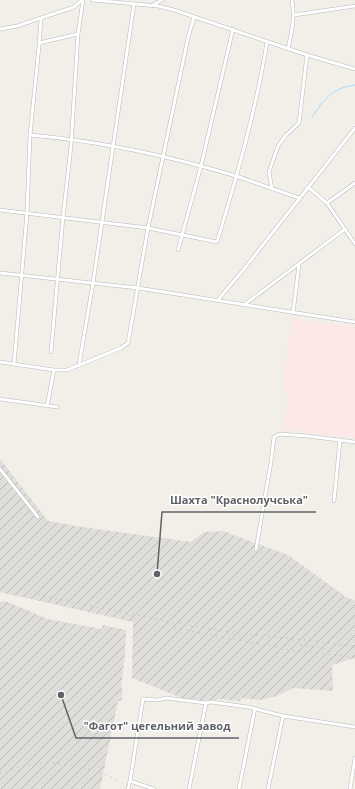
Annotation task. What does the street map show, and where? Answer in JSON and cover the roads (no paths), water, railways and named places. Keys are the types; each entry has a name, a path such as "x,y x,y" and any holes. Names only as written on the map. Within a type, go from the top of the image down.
{"street":[{"path":"0,33 0,29 17,26 74,8 83,0"},
{"path":"52,352 71,139 78,34 83,0"},
{"path":"92,0 174,10 233,29 307,56 355,69"},
{"path":"151,6 162,0"},
{"path":"288,49 294,23 292,0"},
{"path":"80,365 134,4"},
{"path":"294,15 355,6"},
{"path":"0,362 54,370 67,370 121,348 128,343 148,228 188,38 194,17"},
{"path":"14,364 27,213 30,135 41,19"},
{"path":"178,250 233,29"},
{"path":"39,44 78,34"},
{"path":"0,210 148,228 217,242 237,177 261,78 267,42"},
{"path":"272,189 269,172 278,146 286,135 299,123 307,56"},
{"path":"217,301 355,128"},
{"path":"30,135 71,139 163,157 237,177 299,198"},
{"path":"327,203 355,184"},
{"path":"308,187 327,203 355,244"},
{"path":"244,305 345,229"},
{"path":"293,313 299,264"},
{"path":"0,273 138,288 355,322"},
{"path":"47,406 54,370"},
{"path":"0,399 58,407"},
{"path":"256,549 274,437 280,434 355,442"},
{"path":"334,501 340,440"},
{"path":"0,469 38,517"},
{"path":"128,789 142,699 158,700 166,698 206,703 211,702 255,708 283,716 355,727"},
{"path":"189,789 206,703"},
{"path":"240,789 255,708"},
{"path":"268,789 283,716"},
{"path":"350,789 355,758"},
{"path":"130,781 154,789"}],"waterway":[{"path":"312,117 321,104 332,93 345,87 355,85"}],"railway":[{"path":"38,595 204,628 355,647"},
{"path":"175,628 295,651 355,657"},
{"path":"300,645 327,649"},
{"path":"0,773 34,764 65,764 96,771 133,789"}],"place":[{"name":"Шахта \"Краснолучська\"","path":"157,574"},
{"name":"\"Фагот\" цегельний завод","path":"61,695"}]}
